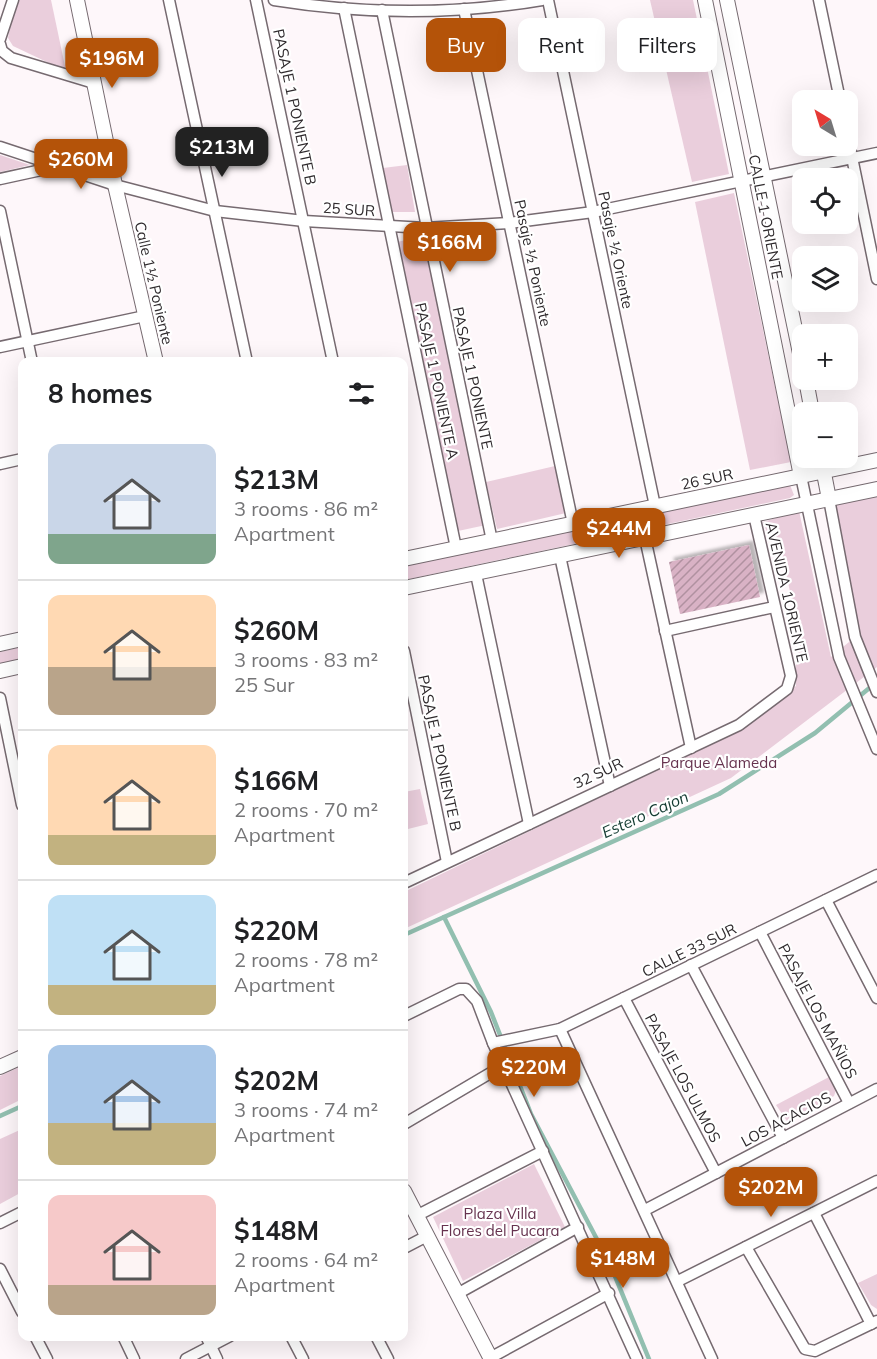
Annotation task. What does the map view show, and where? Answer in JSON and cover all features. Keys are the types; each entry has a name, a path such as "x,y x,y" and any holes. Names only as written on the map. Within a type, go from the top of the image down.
{"street":[{"path":"0,39 13,0"},
{"name":"Calle 1½ Poniente","path":"77,0 115,186 155,357"},
{"path":"168,0 246,357"},
{"name":"PASAJE 1 PONIENTE B","path":"256,0 332,357"},
{"path":"274,0 382,10 464,9 542,0"},
{"name":"Pasaje ½ Oriente","path":"548,0 655,506"},
{"name":"CALLE 1 ORIENTE","path":"705,0 801,476"},
{"name":"CALLE 1 ORIENTE","path":"727,0 794,324"},
{"path":"819,0 838,90"},
{"name":"PASAJE 1 PONIENTE A","path":"344,8 456,548"},
{"name":"Pasaje ½ Poniente","path":"464,9 573,524"},
{"name":"PASAJE 1 PONIENTE","path":"382,10 425,228 492,541"},
{"path":"1,49 11,58 94,83"},
{"path":"0,147 56,167"},
{"name":"25 SUR","path":"0,179 56,167 115,186 215,211 304,221 425,228 509,223 593,212 877,153"},
{"path":"852,158 877,279"},
{"path":"0,211 31,357"},
{"path":"0,347 145,316"},
{"path":"0,464 18,460"},
{"name":"26 SUR","path":"858,461 877,460"},
{"name":"26 SUR","path":"408,558 801,476 816,468"},
{"path":"824,468 855,637 877,692"},
{"path":"801,476 833,635 845,675 877,749"},
{"path":"408,587 877,489"},
{"name":"AVENIDA 1ORIENTE","path":"753,515 792,676"},
{"path":"645,538 691,748"},
{"path":"560,556 610,786"},
{"path":"476,574 529,824"},
{"path":"665,631 774,607"},
{"path":"0,644 18,640"},
{"path":"0,670 18,667"},
{"name":"PASAJE 1 PONIENTE B","path":"408,671 447,862"},
{"name":"32 SUR","path":"408,881 752,717 787,689 792,676"},
{"path":"0,698 18,767"},
{"name":"CALLE 33 SUR","path":"494,1043 560,1029 877,875"},
{"path":"826,900 877,998"},
{"name":"PASAJE LOS MAÑIOS","path":"760,932 849,1103"},
{"path":"691,965 783,1138"},
{"path":"408,1014 450,991 466,989 477,1001 637,1359"},
{"name":"PASAJE LOS ULMOS","path":"624,998 716,1173"},
{"path":"560,1029 712,1359"},
{"path":"0,1067 18,1059"},
{"path":"408,1122 504,1065"},
{"name":"LOS ACACIOS","path":"645,1210 877,1089"},
{"path":"416,1216 543,1151"},
{"path":"678,1281 877,1181"},
{"path":"408,1199 490,1358 609,1293"},
{"path":"746,1246 805,1349 815,1352 874,1322 814,1213"},
{"path":"0,1223 18,1214"},
{"path":"457,1294 579,1227"},
{"path":"408,1246 427,1236"},
{"path":"0,1269 18,1304"},
{"path":"38,1341 47,1359"},
{"path":"125,1341 134,1359"},
{"path":"186,1359 208,1341 217,1359"},
{"path":"294,1341 303,1359"},
{"path":"379,1341 388,1359"}],"green space":[{"path":"15,0 51,0 66,71 13,46 8,38"},
{"path":"650,0 693,0 697,18 654,18"},
{"path":"667,72 708,72 729,174 692,182"},
{"path":"0,155 30,165 0,172"},
{"path":"407,165 415,212 392,212 383,168"},
{"path":"734,193 791,462 750,470 695,202"},
{"path":"424,237 486,525 458,531 396,242"},
{"path":"555,466 566,513 497,529 486,482"},
{"path":"790,485 794,495 790,498 408,579 408,564"},
{"name":"Parque Alameda","path":"877,486 877,667 731,778 408,927 408,890 749,725 796,686 796,663 801,642 779,541 771,542 763,522 799,511 831,657 855,637 852,589 834,495"},
{"path":"18,648 18,663 0,666 0,652"},
{"path":"420,789 428,824 408,829 408,791"},
{"path":"18,1068 18,1101 0,1110 0,1076"},
{"path":"829,1077 836,1090 834,1096 787,1121 776,1105"},
{"path":"18,1131 18,1194 0,1204 0,1139"},
{"name":"Plaza Villa Flores del Pucara","path":"534,1164 565,1227 463,1281 433,1217"},
{"path":"877,1274 877,1309 871,1305 858,1283"}],"building":[{"path":"749,545 760,597 680,614 669,562"}],"waterway":[{"name":"Estero Cajon","path":"408,933 719,794 815,733 873,685"},
{"path":"444,917 491,1012 531,1114 610,1264 649,1359"},
{"name":"Estero Cajon","path":"0,1116 18,1108"}]}
